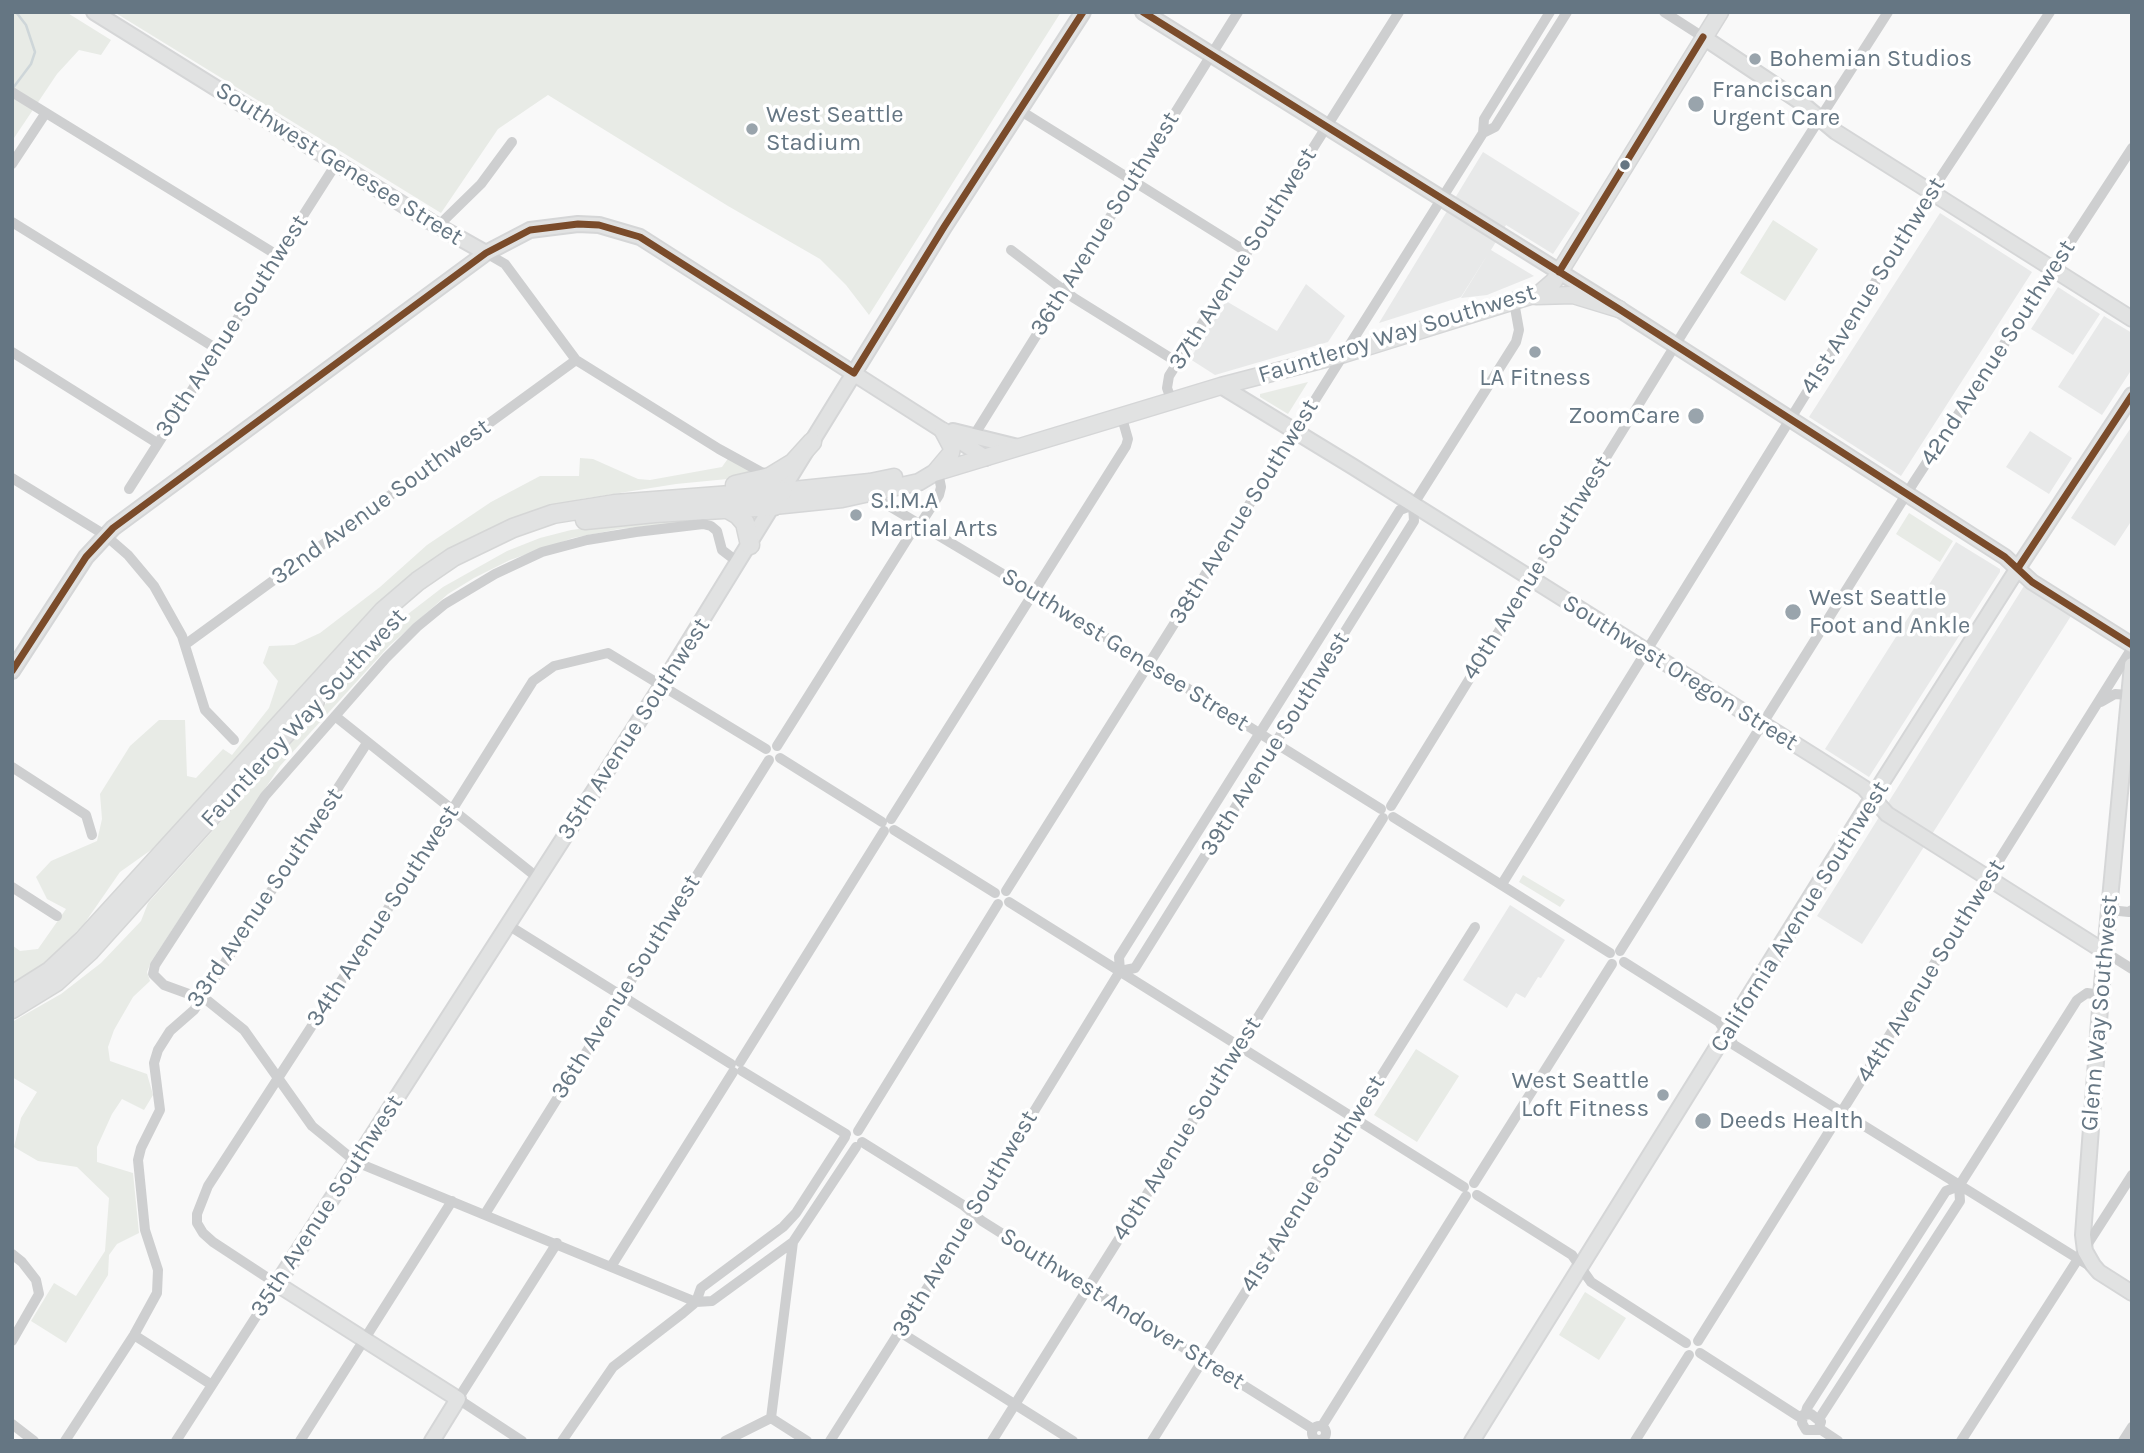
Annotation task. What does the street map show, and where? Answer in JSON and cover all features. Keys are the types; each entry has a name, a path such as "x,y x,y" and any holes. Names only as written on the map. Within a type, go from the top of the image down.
{"highway":[{"path":"666,499 701,488 770,477 793,463 812,442"},
{"name":"Fauntleroy Way Southwest","path":"12,995 50,971 83,940 374,620 418,581 453,557 534,519 615,504 666,499 778,498"},
{"name":"Fauntleroy Way Southwest","path":"12,1009 56,982 90,951 366,645 405,607 438,581 510,540 555,526 596,518 726,508 778,498"},
{"path":"726,508 737,514 745,523 750,545"}],"main road":[{"name":"Fauntleroy Way Southwest","path":"778,498 869,494 919,482 936,472 1122,418 1220,386 1344,354 1533,296 1546,289 1559,272 1720,12"},
{"path":"1533,296 1573,295 1619,309"},
{"path":"936,472 951,453 951,447 938,427"},
{"name":"Fauntleroy Way Southwest","path":"778,498 916,472 936,472"}],"street":[{"name":"Southwest Genesee Street","path":"94,12 336,164 505,264 576,360 719,449 770,477"},
{"name":"35th Avenue Southwest","path":"176,1441 662,685 938,237 1083,12"},
{"path":"1143,12 1619,309 2005,557 2032,582 2132,646"},
{"name":"36th Avenue Southwest","path":"967,440 1238,12"},
{"name":"37th Avenue Southwest","path":"1172,402 1167,384 1168,376 1399,12"},
{"name":"38th Avenue Southwest","path":"858,1131 1147,664 1483,133 1484,119 1550,12"},
{"name":"38th Avenue Southwest","path":"1483,133 1495,127 1567,12"},
{"path":"1664,12 1799,101 1836,132 2132,318"},
{"name":"40th Avenue Southwest","path":"992,1441 1387,812 1675,345 1888,12"},
{"name":"41st Avenue Southwest","path":"1502,884 1931,192 2050,12"},
{"path":"12,92 277,255"},
{"path":"1021,111 1247,252"},
{"path":"12,164 45,114"},
{"path":"438,226 481,184 512,142"},
{"name":"42nd Avenue Southwest","path":"1618,955 1906,494 2132,148"},
{"name":"30th Avenue Southwest","path":"129,489 336,164"},
{"path":"12,222 217,349"},
{"path":"12,671 86,557 105,535 486,253 530,230 578,223 640,237 938,427 967,440 1021,448"},
{"path":"1011,250 1074,298 1177,362"},
{"name":"39th Avenue Southwest","path":"1120,971 1135,968 1414,521 1413,505 1516,342 1519,330 1514,302"},
{"path":"12,352 158,443"},
{"name":"32nd Avenue Southwest","path":"187,644 576,360"},
{"name":"Southwest Oregon Street","path":"1220,386 1864,788 1887,814 2132,969"},
{"name":"California Avenue Southwest","path":"1472,1441 1873,797 2018,568 2132,395"},
{"path":"612,1265 1126,446 1128,439 1122,418"},
{"path":"967,440 986,458"},
{"path":"936,472 941,491 920,523 912,530 765,754 888,825 1469,1193 1572,1255 1591,1282 1686,1343"},
{"path":"12,478 105,535 128,555 154,586 187,644 205,710 234,740"},
{"name":"Southwest Genesee Street","path":"869,494 1033,592 1618,955 1719,1022 1734,1045 1959,1186 2082,1255"},
{"name":"39th Avenue Southwest","path":"830,1441 900,1332 1120,971 1119,957 1400,510 1413,505"},
{"name":"Fauntleroy Way Southwest","path":"202,998 164,985 153,974 155,965 265,796 386,658 445,604 495,574 542,552 587,540 703,524 715,528 722,550 739,563"},
{"name":"44th Avenue Southwest","path":"1698,1340 1989,879 2132,646"},
{"name":"34th Avenue Southwest","path":"277,1284 213,1242 197,1223 197,1214 208,1186 278,1077 533,681 554,666 608,653 662,685"},
{"name":"Glenn Way Southwest","path":"2082,1255 2101,995 2132,665"},
{"path":"662,685 771,748"},
{"path":"2095,707 2111,695 2129,695"},
{"path":"335,716 538,878"},
{"name":"33rd Avenue Southwest","path":"134,1335 159,1282 158,1270 145,1230 138,1160 141,1147 160,1110 155,1063 158,1050 170,1031 194,1010 367,743"},
{"name":"36th Avenue Southwest","path":"485,1214 621,995 774,759"},
{"path":"12,767 86,816 92,835"},
{"path":"12,887 57,916"},
{"path":"2109,910 2132,910"},
{"path":"508,925 846,1136 848,1146 859,1145"},
{"name":"41st Avenue Southwest","path":"1152,1441 1475,927"},
{"path":"1320,1435 1469,1193 1468,1182 1474,1183 1612,964 1609,958 1618,955"},
{"path":"1959,1186 1946,1191 1807,1408 1801,1423 1806,1430 1814,1432 1820,1424 1960,1201 1959,1186 2077,1000 2087,993 2101,995"},
{"path":"202,998 244,1030 312,1126 356,1162 696,1301 712,1301 793,1242 863,1136 853,1130 846,1136 796,1213 783,1227 701,1288 696,1301 613,1367 562,1441"},
{"name":"Southwest Andover Street","path":"859,1145 973,1213 1320,1435"},
{"path":"1961,1441 2132,1175"},
{"path":"300,1441 452,1201"},
{"path":"771,1418 793,1242"},
{"path":"432,1441 557,1243"},
{"path":"12,1254 36,1280 39,1294 12,1341"},
{"path":"2082,1255 2099,1272 2132,1293"},
{"path":"277,1284 522,1441"},
{"path":"900,1332 1073,1441"},
{"path":"65,1441 134,1335 212,1385"},
{"path":"1686,1343 1692,1339 1698,1340 1702,1346 1700,1353 1689,1355"},
{"path":"1686,1343 1685,1348 1689,1355"},
{"path":"1700,1353 1803,1416 1811,1414 1838,1441"},
{"path":"1635,1441 1689,1355"},
{"path":"725,1441 771,1418"},
{"path":"771,1418 807,1441"},
{"path":"12,1424 34,1441"},
{"path":"2123,1441 2132,1427"},
{"path":"1799,1441 1806,1430"}],"shaded area":[{"path":"12,12 66,12 111,40 101,55 79,50 57,74 12,141"},
{"path":"114,12 1061,12 869,315 846,285 820,259 728,206 548,95 498,129 441,213"},
{"path":"1483,152 1580,213 1553,254 1506,225 1491,250 1534,276 1487,295 1461,298 1488,254 1461,297 1379,323"},
{"path":"1940,213 2032,272 1901,476 1809,417"},
{"path":"1773,220 1818,249 1785,301 1740,273"},
{"path":"1306,284 1345,316 1328,342 1215,375 1190,359 1226,301 1277,331"},
{"path":"2058,287 2100,314 2073,355 2031,329"},
{"path":"2104,316 2132,333 2132,369 2102,415 2058,387"},
{"path":"1308,382 1288,414 1260,397 1260,394"},
{"path":"2132,426 2132,520 2115,546 2071,518"},
{"path":"2030,431 2072,458 2049,494 2006,467"},
{"path":"729,457 758,476 676,484 551,506 488,530 449,551 151,850 120,872 84,924 40,968 12,984 12,945 20,951 38,949 66,909 47,899 36,877 51,861 97,841 102,819 100,794 130,746 159,720 185,720 187,776 196,778 223,749 232,755 269,708 278,681 263,663 269,646 294,645 320,633 380,587 427,545 491,502 540,476 579,476 580,458 593,459 638,479 650,480 722,467"},
{"path":"1909,513 1953,541 1940,562 1896,534"},
{"path":"716,517 714,520 619,529 573,538 510,560 474,578 448,594 389,646 280,766 151,962 147,972 150,981 133,997 114,1030 108,1047 110,1061 147,1074 153,1095 144,1110 122,1099 97,1147 97,1162 133,1173 139,1233 117,1244 109,1255 108,1275 66,1343 31,1321 54,1283 76,1296 105,1251 109,1198 77,1167 38,1161 14,1147 21,1118 37,1092 12,1077 12,1022 61,994 101,963 141,921 148,903 382,641 408,614 443,587 507,551 571,530"},
{"path":"1956,542 2000,569 2000,572 1869,777 1825,749"},
{"path":"2024,586 2071,616 1862,944 1817,916"},
{"path":"1523,875 1565,900 1560,907 1519,882"},
{"path":"1510,905 1565,940 1525,998 1516,993 1507,1008 1463,980"},
{"path":"1416,1049 1459,1076 1417,1142 1374,1115"},
{"path":"1585,1292 1626,1318 1599,1360 1559,1335"}],"waterway":[{"path":"13,88 31,64 35,52 26,25 16,12"}],"transit line":[{"path":"12,671 86,557 113,528 486,253 530,230 578,224 599,225 640,237 854,373 944,227 1083,12"},
{"path":"1143,12 1619,309 2005,557 2032,582 2132,645"},
{"path":"1559,272 1703,37"},
{"path":"2018,568 2132,395"}],"place":[{"name":"Bohemian Studios","path":"1755,59"},
{"name":"Franciscan Urgent Care","path":"1696,104"},
{"name":"West Seattle Stadium","path":"752,129"},
{"name":"LA Fitness","path":"1535,352"},
{"name":"ZoomCare","path":"1696,416"},
{"name":"S.I.M.A Martial Arts","path":"856,515"},
{"name":"West Seattle Foot and Ankle","path":"1793,612"},
{"name":"West Seattle Loft Fitness","path":"1663,1095"},
{"name":"Deeds Health","path":"1703,1121"}]}
